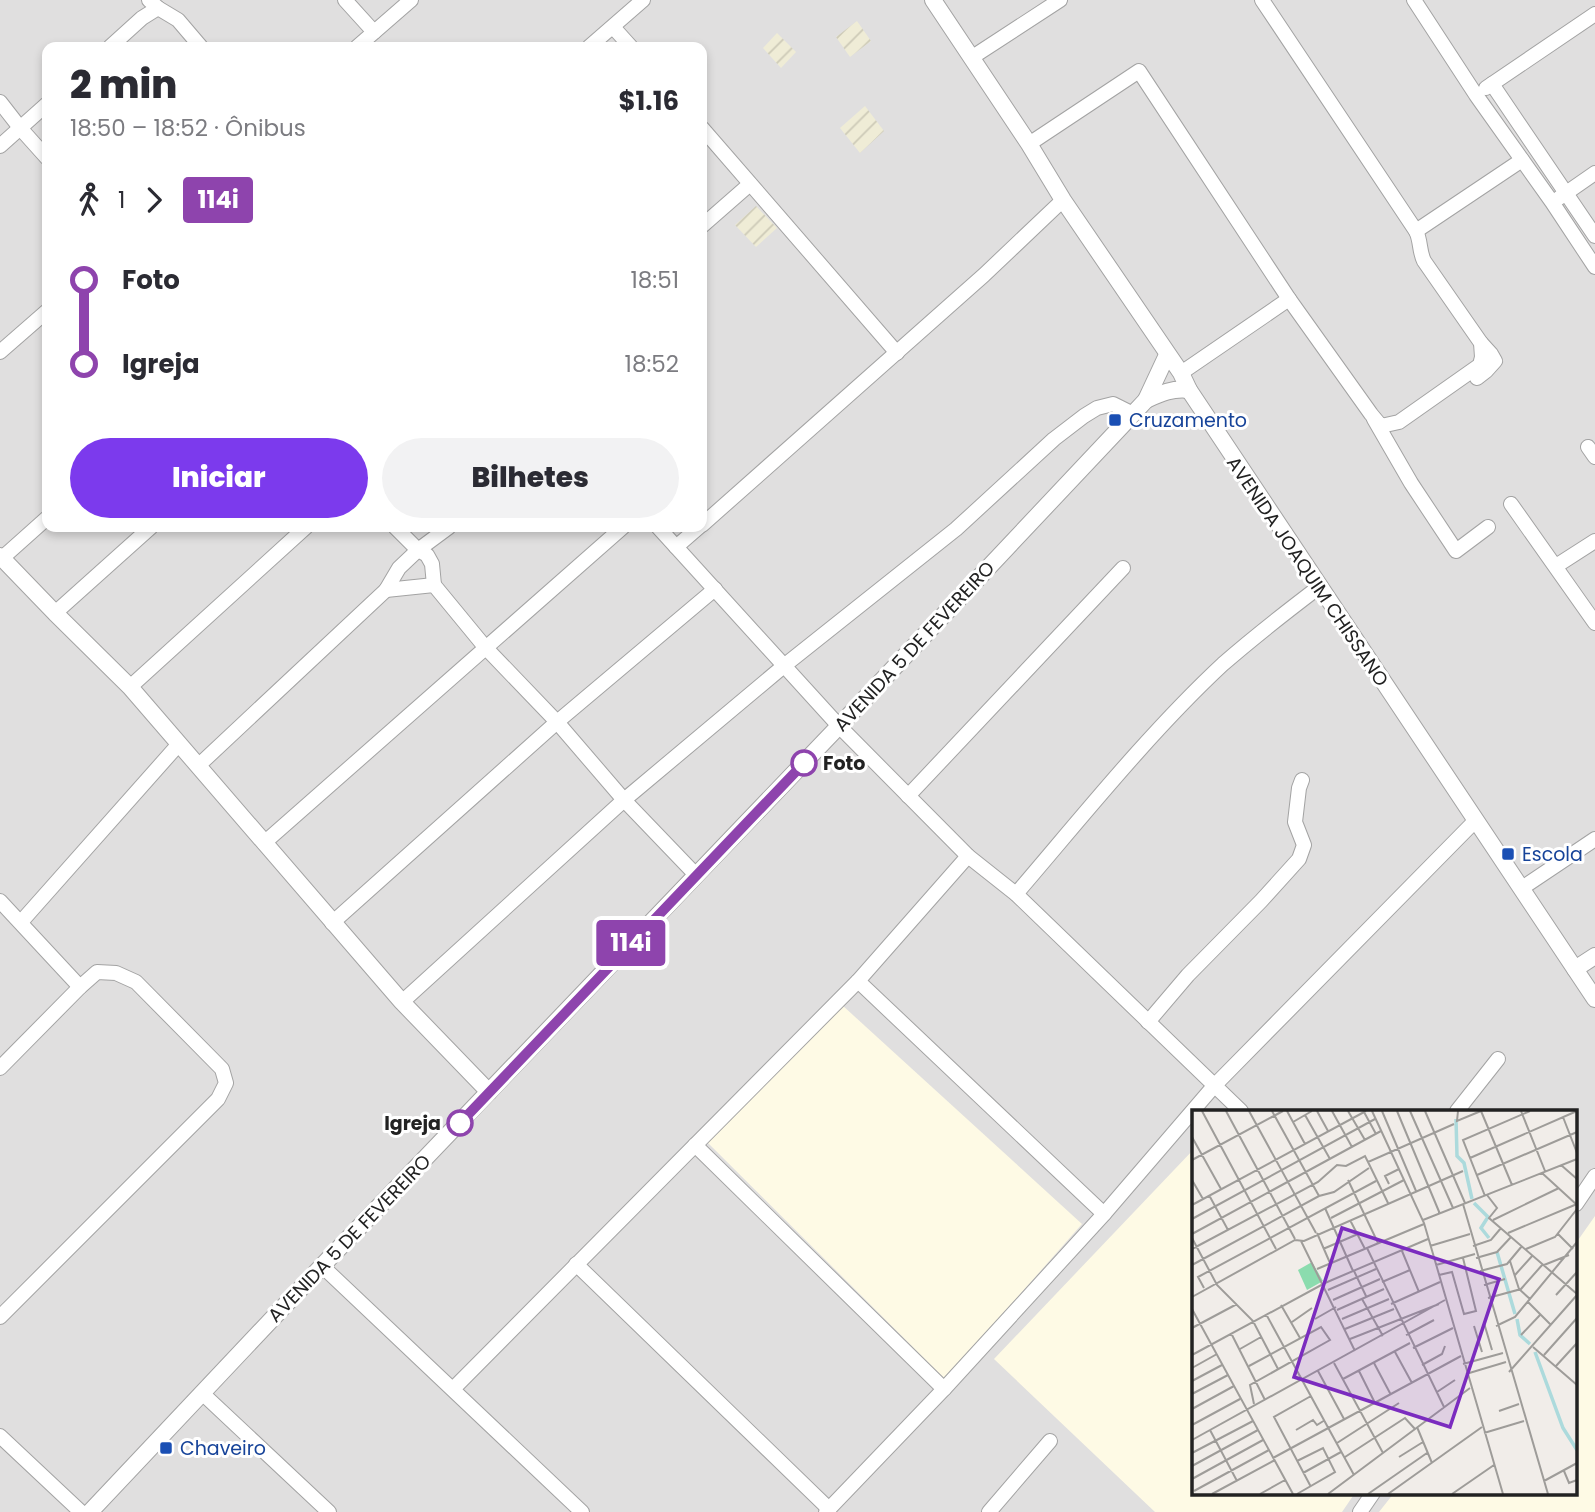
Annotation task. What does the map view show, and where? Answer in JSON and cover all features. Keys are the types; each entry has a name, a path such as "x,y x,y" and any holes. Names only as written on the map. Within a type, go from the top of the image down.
{"street":[{"path":"345,0 374,32"},
{"path":"363,42 411,0"},
{"path":"595,42 643,0"},
{"name":"AVENIDA JOAQUIM CHISSANO","path":"933,0 1063,200 1181,373 1189,390 1319,587 1595,999"},
{"path":"971,58 1060,0"},
{"path":"1262,0 1416,231 1424,261 1495,361 1486,371 1386,439"},
{"path":"1414,0 1595,267"},
{"path":"116,42 154,4 178,20 197,42"},
{"path":"1476,95 1595,14"},
{"path":"613,27 626,42"},
{"path":"1029,144 1139,71 1289,299 1381,426 1399,422 1480,365 1480,343"},
{"path":"1492,84 1595,236"},
{"path":"0,102 42,152"},
{"path":"0,146 42,109"},
{"path":"707,134 897,353"},
{"path":"1416,231 1522,160"},
{"path":"1552,202 1595,173"},
{"path":"707,222 750,184"},
{"path":"707,521 984,275 1063,200"},
{"path":"1181,373 1289,299"},
{"path":"0,352 42,315"},
{"path":"1146,400 1167,355"},
{"path":"1146,400 1167,391 1189,390"},
{"name":"AVENIDA 5 DE FEVEREIRO","path":"90,1512 1146,400"},
{"path":"402,1002 624,800 785,665 956,529 1054,439 1097,408 1113,404 1130,417"},
{"path":"1371,414 1411,483 1456,551 1488,527"},
{"path":"1511,504 1595,623"},
{"path":"42,522 1,558 130,687 402,1002 489,1092"},
{"path":"55,614 145,532"},
{"path":"130,687 300,532"},
{"path":"400,532 427,555 432,564 434,585 485,647 696,875"},
{"path":"198,765 386,590 399,568 442,532"},
{"path":"264,843 617,532"},
{"path":"662,532 839,726 908,796 968,856 1016,894 1240,1110"},
{"path":"676,547 694,532"},
{"path":"1556,566 1595,541"},
{"path":"908,796 1123,568"},
{"path":"386,590 434,585"},
{"path":"1016,894 1161,726 1223,665 1319,587"},
{"path":"332,923 557,722 715,589"},
{"path":"21,922 178,745"},
{"path":"1148,1022 1188,975 1299,859 1304,845 1295,822 1302,780"},
{"path":"1193,1110 1475,821"},
{"path":"1522,888 1595,839"},
{"path":"453,1389 858,981 968,856"},
{"path":"0,901 80,987"},
{"path":"1575,969 1595,956"},
{"path":"0,1068 97,972 116,973 136,982 222,1069 226,1083 218,1099 0,1317"},
{"path":"858,981 1104,1214"},
{"path":"1458,1110 1498,1059"},
{"path":"576,1264 827,1511 944,1389 1104,1214 1192,1112"},
{"path":"695,1145 944,1389"},
{"path":"1578,1201 1595,1176"},
{"path":"322,1266 582,1512"},
{"path":"202,1393 330,1512"},
{"path":"0,1436 81,1512"},
{"path":"989,1512 1050,1440"},
{"path":"1360,1512 1372,1494"}],"shaded area":[{"path":"0,0 1595,0 1595,1512 0,1512"},
{"path":"857,21 871,41 850,57 836,37"},
{"path":"777,33 796,52 781,68 763,48"},
{"path":"865,106 884,131 860,153 840,128"},
{"path":"756,206 777,228 756,247 735,225"},
{"path":"842,1005 1082,1224 945,1379 705,1140"},
{"path":"1192,1151 1192,1494 1354,1494 1342,1512 1155,1512 994,1359"},
{"path":"1595,1216 1595,1512 1379,1512 1393,1494 1578,1494 1578,1240"}],"bus line":[{"name":"114i","path":"460,1123 804,763"}],"place":[{"name":"Cruzamento","path":"1115,420"},
{"name":"Foto","path":"804,763"},
{"name":"Escola","path":"1508,854"},
{"name":"Igreja","path":"460,1123"},
{"name":"Chaveiro","path":"166,1448"}]}
